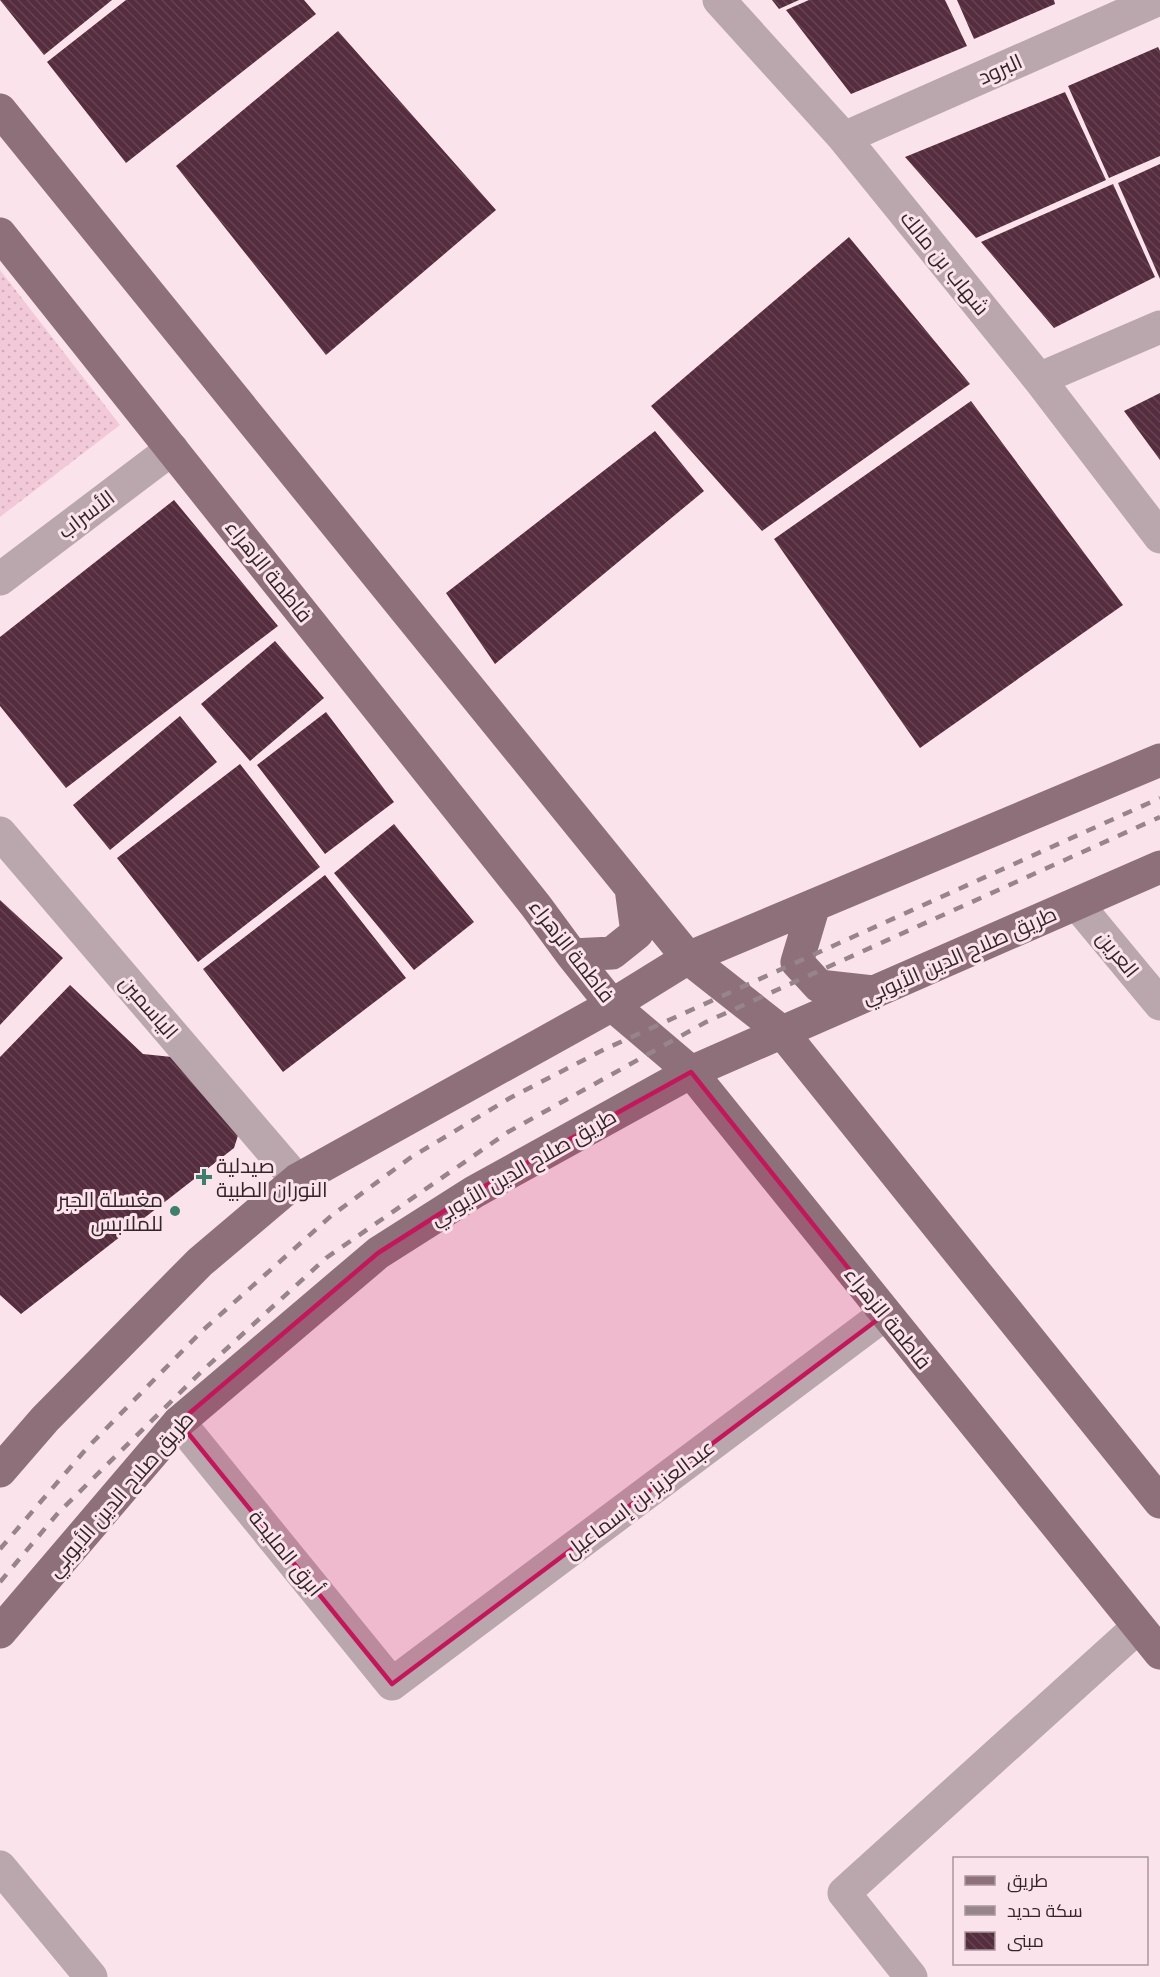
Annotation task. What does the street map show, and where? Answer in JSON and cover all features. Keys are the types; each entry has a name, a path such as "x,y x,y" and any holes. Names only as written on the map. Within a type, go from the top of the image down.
{"main road":[{"path":"0,110 688,958 782,1032 1160,1502"},
{"name":"فاطمة الزهراء","path":"0,234 529,897 612,1005 691,1072 1160,1653"},
{"path":"0,1471 45,1419 200,1262 297,1180 612,1005 688,958 1160,760"},
{"name":"طريق صلاح الدين الأيوبي","path":"0,1632 179,1422 378,1253 474,1192 691,1072 1160,867"},
{"path":"572,955 612,953 637,933 631,887"},
{"path":"814,905 797,962 819,986 874,992"}],"street":[{"name":"شهاب بن مالك","path":"719,0 844,138 1039,379 1160,537"},
{"name":"البرود","path":"844,138 1157,0"},
{"path":"1039,379 1160,327"},
{"name":"الأسراب","path":"0,579 172,449"},
{"name":"الياسمين","path":"0,833 297,1180"},
{"name":"العرين","path":"1077,903 1160,1004"},
{"name":"عبدالعزيز بن إسماعيل","path":"392,1684 885,1314"},
{"name":"أبرق المليحة","path":"179,1422 392,1684"},
{"path":"911,1977 844,1893 1138,1627"},
{"path":"0,1867 92,1977"}],"highlighted area":[{"path":"691,1072 885,1314 392,1684 179,1422 378,1253 474,1192"}],"shaded area":[{"path":"0,270 120,425 0,517"}],"building":[{"path":"0,0 112,0 44,55"},
{"path":"126,0 304,0 316,14 126,163 47,62"},
{"path":"772,0 799,0 779,9"},
{"path":"809,0 945,0 967,46 851,94 786,10"},
{"path":"957,0 1054,0 1055,4 974,39"},
{"path":"338,31 496,210 326,355 176,166"},
{"path":"1158,47 1160,51 1160,156 1109,178 1068,86"},
{"path":"1065,92 1106,180 976,238 905,157"},
{"path":"1160,164 1160,279 1118,183"},
{"path":"1113,184 1155,277 1054,328 981,242"},
{"path":"849,237 970,384 762,531 651,406"},
{"path":"1160,393 1160,460 1124,411"},
{"path":"971,401 1123,605 920,748 774,539"},
{"path":"655,431 704,491 495,664 446,593"},
{"path":"174,500 278,626 66,788 0,706 0,637"},
{"path":"275,641 324,698 250,761 201,704"},
{"path":"326,712 394,802 325,854 257,765"},
{"path":"180,716 217,762 110,850 73,805"},
{"path":"240,764 320,867 198,962 117,858"},
{"path":"394,824 474,922 414,970 334,873"},
{"path":"325,875 406,978 283,1072 203,969"},
{"path":"0,900 63,958 0,1025"},
{"path":"70,985 143,1054 172,1057 241,1126 234,1148 21,1314 0,1295 0,1057"}],"railway":[{"path":"0,1549 87,1448 202,1331 331,1216 410,1158 510,1098 605,1049 1160,798"},
{"path":"0,1582 58,1513 200,1373 326,1258 508,1132 706,1022 1160,817"}],"place":[{"name":"صيدلية النوران الطبية","path":"204,1177"},
{"name":"مغسلة الجبر للملابس","path":"175,1211"}]}
